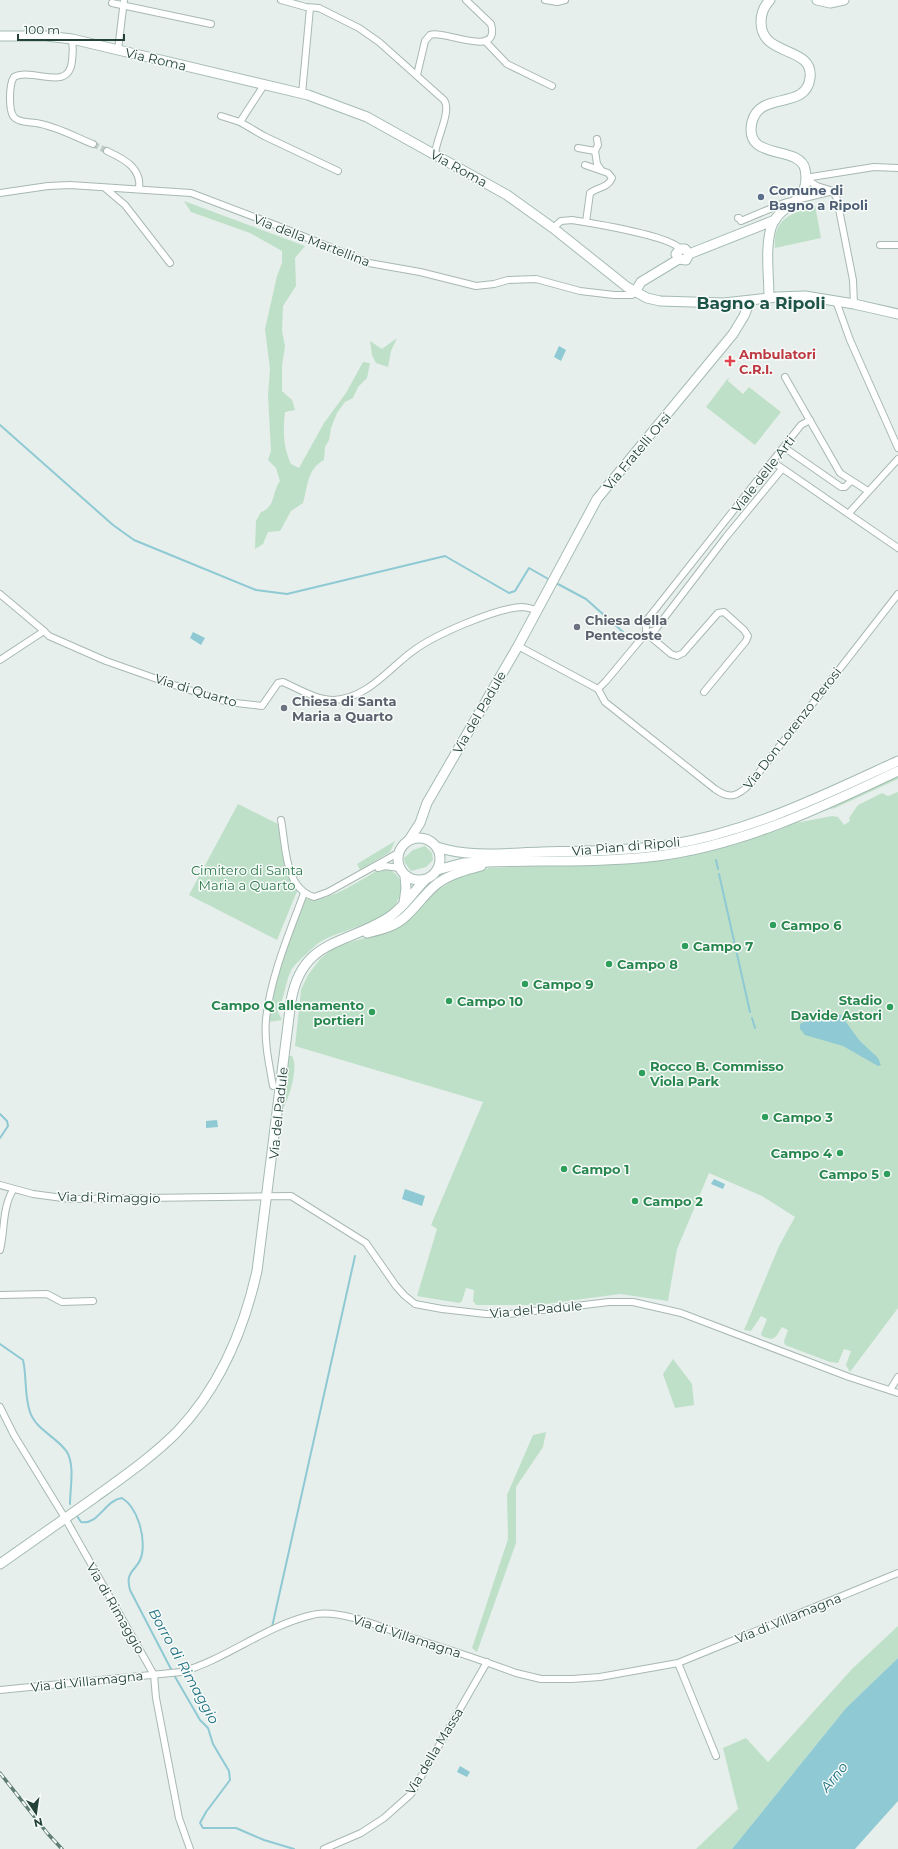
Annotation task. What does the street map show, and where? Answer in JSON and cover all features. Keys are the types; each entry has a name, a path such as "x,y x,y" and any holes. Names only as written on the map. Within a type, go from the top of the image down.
{"main road":[{"path":"635,292 641,282 679,260 686,260 689,254 775,220 798,200 803,193 805,178 804,167 800,161 784,154 762,148 756,143 752,131 752,123 757,112 772,102 791,99 800,95 808,86 810,77 808,67 804,61 796,55 773,45 764,35 761,16 764,8 770,0"},
{"path":"817,0 830,3 844,0"},
{"name":"Via Roma","path":"0,36 46,36 72,39 302,94 367,117 507,195 553,228 635,292 647,298 660,301 724,303 796,296 854,304 898,314"},
{"path":"769,298 769,240 775,220"},
{"path":"679,260 676,254 680,248 685,249 689,254"},
{"name":"Via Fratelli Orsi","path":"537,610 597,499 733,334 744,316 750,301"},
{"name":"Via del Padule","path":"398,853 404,844 410,840 424,814 427,803 518,646 537,610"},
{"name":"Via Pian di Ripoli","path":"437,847 460,854 471,854 627,849 676,843 724,832 775,817 898,761"},
{"name":"Via Pian di Ripoli","path":"437,870 463,863 625,859 658,856 714,845 781,824 898,772"},
{"name":"Via del Padule","path":"424,814 427,839"},
{"path":"410,840 416,838 427,839 437,847 440,859 437,870"},
{"path":"398,853 399,868 405,876 415,880 425,880"},
{"name":"Via Pian di Ripoli","path":"352,935 376,931 392,925 405,917 430,890 444,879 460,872 495,863"},
{"name":"Via del Padule","path":"268,1196 283,1065 295,984 303,969 324,948 387,918 437,870"},
{"path":"404,903 406,889 405,876"},
{"path":"0,1564 135,1469 161,1447 186,1421 208,1392 227,1359 249,1305 257,1271 268,1196"}],"street":[{"path":"281,0 310,8 319,8 359,28 379,42 444,100 448,107 436,144 435,154"},
{"path":"417,75 425,41 430,35 437,33 474,43 485,41 492,32 491,24 466,0"},
{"path":"545,0 557,2 565,0"},
{"path":"118,50 124,2"},
{"path":"112,3 124,2 211,24"},
{"path":"302,94 310,8"},
{"path":"72,39 72,68 67,74 58,78 23,75 14,77 11,85 11,113 20,121 48,126 94,144"},
{"path":"485,41 507,64 552,86"},
{"path":"240,122 264,84"},
{"path":"221,116 240,122 264,136 338,172"},
{"path":"597,139 598,145 595,151 597,164 601,170"},
{"path":"578,148 595,151"},
{"path":"107,151 124,159 135,169 140,180 140,189"},
{"path":"585,165 608,173 612,178 606,187 595,189 590,193 586,222"},
{"path":"805,178 874,167 898,168"},
{"path":"805,178 817,186 833,191 838,199 853,280 854,304"},
{"name":"Via della Martellina","path":"0,193 48,186 70,185 191,193 369,263 420,272 476,286 494,284 503,281 536,279 580,291 614,295 632,295 635,292"},
{"path":"106,188 124,205 170,262"},
{"path":"738,218 741,221 784,203 833,191"},
{"path":"553,228 561,221 567,220 586,222 656,237 674,243 680,248"},
{"path":"880,244 898,245"},
{"path":"836,301 850,340 898,448"},
{"path":"785,377 806,411 838,470 851,481 868,491"},
{"name":"Viale delle Arti","path":"646,633 646,622 785,448 801,425 810,420"},
{"path":"785,448 841,487 845,487 851,481"},
{"path":"849,513 898,459"},
{"path":"773,462 898,548"},
{"name":"Viale delle Arti","path":"598,689 646,633 655,630 726,537 782,469"},
{"path":"719,531 726,537"},
{"path":"0,594 44,632 0,660"},
{"name":"Via Don Lorenzo Perosi","path":"598,689 605,702 715,789 725,796 738,795 750,784 898,594"},
{"name":"Via di Quarto","path":"44,632 106,661 174,685 227,702 262,706 278,683 283,682 323,699 335,700 356,694 375,684 413,650 432,639 484,617 511,609 522,607 537,610"},
{"path":"646,633 671,654 677,656 683,653 718,613 724,612 744,630 748,636 746,641 704,692"},
{"path":"518,646 598,689"},
{"path":"281,820 291,875 303,892"},
{"name":"Via del Padule","path":"272,1086 266,1039 266,1020 272,978 303,892 309,896 317,897 398,853"},
{"name":"Via del Padule","path":"365,872 385,866 399,868"},
{"name":"Via di Rimaggio","path":"0,1185 13,1190 70,1199 268,1196"},
{"path":"0,1250 4,1236 6,1205 13,1190"},
{"name":"Via del Padule","path":"268,1196 295,1197 362,1240 370,1248 400,1291 415,1304 486,1314 509,1314 609,1302 633,1302 681,1313 848,1377 898,1393"},
{"path":"0,1295 47,1294 62,1302 93,1300"},
{"path":"890,1390 898,1377"},
{"name":"Via di Rimaggio","path":"0,1407 14,1436 67,1517 154,1675 155,1690 179,1818 190,1849"},
{"name":"Via di Villamagna","path":"0,1690 181,1672 197,1668 281,1626 313,1614 326,1614 355,1618 516,1673 541,1679 600,1677 678,1663 898,1574"},
{"name":"Via della Massa","path":"324,1849 361,1833 384,1818 411,1794 487,1662"},
{"path":"678,1663 716,1756"}],"green space":[{"path":"184,201 305,246 295,258 296,286 283,306 282,331 285,346 282,366 282,391 292,400 295,410 285,412 284,419 285,445 291,464 299,468 324,423 346,393 363,362 370,363 367,378 358,387 353,398 345,402 337,413 331,428 329,440 325,447 324,460 314,468 311,473 303,503 291,511 280,531 268,532 263,544 255,549 256,521 261,512 266,510 271,503 280,481 276,468 268,460 271,451 268,395 270,369 265,329 277,276 282,263 282,251 250,233 191,212"},
{"path":"815,205 821,238 775,248 775,238 780,224 798,211"},
{"path":"397,338 391,351 388,367 376,363 372,355 370,341 382,349"},
{"path":"729,377 728,381 743,394 749,387 781,412 755,445 706,407"},
{"path":"898,774 898,779 835,808 816,812"},
{"name":"Rocco B. Commisso Viola Park","path":"898,792 898,1308 850,1372 846,1365 851,1351 844,1349 838,1363 830,1362 785,1345 784,1341 788,1330 782,1327 774,1338 766,1338 761,1334 767,1319 761,1316 751,1331 744,1330 779,1246 795,1217 762,1196 709,1173 677,1249 668,1301 620,1294 538,1305 476,1305 473,1301 474,1290 466,1288 462,1301 459,1303 417,1296 437,1229 431,1225 483,1102 295,1046 301,990 308,975 320,959 335,947 397,928 413,916 436,891 457,878 489,868 566,865 696,853 734,845 796,823 832,816 838,817 844,825 850,821 849,818 858,805 882,793 888,796"},
{"name":"Cimitero di Santa Maria a Quarto","path":"238,804 280,825 298,889 277,940 189,895"},
{"path":"395,841 390,852 360,870 357,864"},
{"path":"425,846 432,853 433,860 426,867 411,871 405,863 404,858 413,850"},
{"path":"380,869 390,870 400,879 402,888 396,903 388,912 377,919 326,939 316,945 302,958 291,971 281,1003 278,1005 278,1012 282,1020 269,1022 275,979 304,898 313,899 332,895 353,885"},
{"path":"288,1056 292,1056 294,1061 294,1074 288,1097 283,1108"},
{"path":"673,1359 692,1384 694,1405 675,1408 663,1374"},
{"path":"546,1432 543,1447 516,1487 516,1543 477,1652 472,1648 508,1539 507,1495 533,1435"},
{"path":"898,1626 898,1658 846,1708 732,1849 696,1849 738,1809 723,1748 746,1738 768,1762 852,1669"}],"water":[{"path":"559,346 566,350 561,361 554,357"},
{"path":"193,632 205,638 201,645 190,638"},
{"path":"832,1014 841,1015 859,1040 878,1058 881,1065 878,1066 843,1046 805,1035 800,1029 800,1024 807,1020 820,1021"},
{"path":"217,1120 218,1127 206,1128 206,1121"},
{"path":"714,1179 725,1184 723,1189 711,1184"},
{"path":"405,1189 425,1196 422,1206 402,1199"},
{"name":"Arno","path":"898,1658 898,1801 855,1849 732,1849 846,1708"},
{"path":"460,1766 470,1772 467,1777 457,1772"}],"waterway":[{"path":"0,425 113,525 134,540 256,590 287,594 445,556 509,593 515,591 529,568 550,580"},
{"path":"556,583 586,599 623,632"},
{"path":"716,860 718,869"},
{"path":"719,874 750,1012"},
{"path":"752,1018 755,1028"},
{"name":"Borro di Rimaggio","path":"0,1114 7,1121 8,1126 0,1138"},
{"path":"272,1627 355,1256"},
{"name":"Borro di Rimaggio","path":"0,1344 23,1360 27,1399 30,1412 37,1424 67,1452 71,1464 72,1477 70,1504"},
{"name":"Borro di Rimaggio","path":"77,1516 81,1522 93,1520 111,1503 122,1498 132,1508 139,1523 143,1547 140,1560 130,1574 130,1590 172,1671"},
{"name":"Borro di Rimaggio","path":"174,1675 200,1720 208,1728 213,1744 229,1771 230,1780 206,1812 200,1823 203,1828 236,1828 264,1840 294,1849"}],"tunnel":[{"path":"93,144 107,151"}],"railway":[{"path":"0,1773 48,1834 62,1849"}],"place":[{"name":"Comune di Bagno a Ripoli","path":"761,197"},
{"name":"Ambulatori C.R.I.","path":"730,361"},
{"name":"Chiesa della Pentecoste","path":"577,627"},
{"name":"Chiesa di Santa Maria a Quarto","path":"284,708"},
{"name":"Campo 6","path":"773,925"},
{"name":"Campo 7","path":"685,946"},
{"name":"Campo 8","path":"609,964"},
{"name":"Campo 9","path":"525,984"},
{"name":"Campo 10","path":"449,1001"},
{"name":"Stadio Davide Astori","path":"890,1007"},
{"name":"Campo Q allenamento portieri","path":"372,1012"},
{"name":"Rocco B. Commisso Viola Park","path":"642,1073"},
{"name":"Campo 3","path":"765,1117"},
{"name":"Campo 4","path":"840,1153"},
{"name":"Campo 1","path":"564,1169"},
{"name":"Campo 5","path":"887,1174"},
{"name":"Campo 2","path":"635,1201"}],"district":[{"name":"Bagno a Ripoli","path":"761,303"}]}
